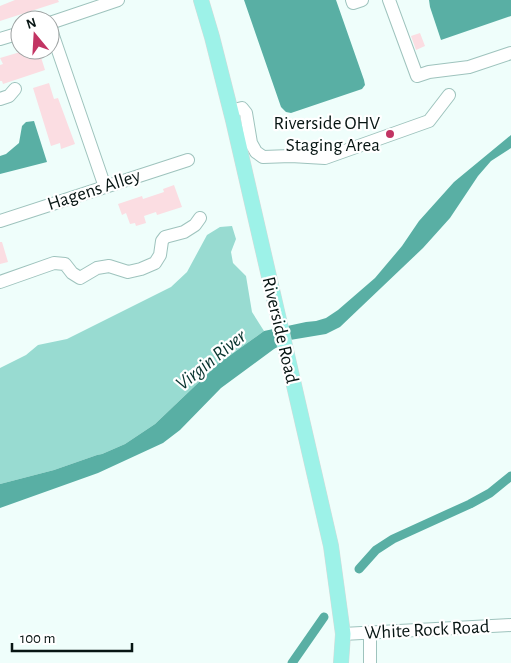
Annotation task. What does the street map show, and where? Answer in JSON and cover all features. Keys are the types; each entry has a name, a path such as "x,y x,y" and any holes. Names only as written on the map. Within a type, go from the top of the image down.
{"main road":[{"name":"Riverside Road","path":"201,0 230,111 331,546 343,634 341,663"}],"street":[{"path":"60,20 118,0"},
{"path":"352,0 353,3 362,0"},
{"path":"389,0 417,76 429,72 469,67 511,53"},
{"path":"60,56 105,187"},
{"path":"0,99 8,96 15,89"},
{"path":"230,111 242,108 246,113 251,143 256,152 263,157 325,158 429,121 449,95"},
{"name":"Hagens Alley","path":"0,221 188,160"},
{"path":"0,282 54,262 65,264 72,273 80,278 98,268 109,266 128,272 140,269 155,263 160,255 162,242 166,237 184,232 195,225 200,218"},
{"name":"White Rock Road","path":"343,634 511,625"},
{"path":"370,634 370,663"}],"shaded area":[{"path":"244,0 336,0 365,85 362,89 291,113 286,112 281,107"},
{"path":"429,0 511,0 511,16 441,40"},
{"path":"34,121 47,162 0,174 0,156 6,154 19,143 22,126 26,122"},
{"path":"511,135 511,148 491,161 478,176 450,218 423,248 340,327 326,334 290,340 274,349 221,388 180,430 163,443 98,473 0,508 0,484 54,470 125,444 155,424 218,364 264,331 316,321 326,318 338,310 375,278 402,246 419,221 454,182"},
{"path":"232,226 236,239 231,252 233,263 246,276 252,312 264,331 218,364 155,424 125,444 54,470 0,484 0,368 26,355 38,345 67,339 171,287 187,272 207,235 220,227"}],"building":[{"path":"15,0 58,0 59,2 34,10 10,10 10,18 0,21 0,6"},
{"path":"420,33 425,46 416,50 411,36"},
{"path":"10,55 10,60 42,60 45,70 3,84 0,81 0,65 3,64 0,58"},
{"path":"49,83 54,99 58,98 75,144 61,149 60,143 51,146 33,88"},
{"path":"174,185 182,207 157,215 156,212 144,216 146,223 136,226 135,223 130,224 126,213 122,215 118,204 142,196 143,199 164,192 163,189"},
{"path":"0,242 2,242 8,262 0,264"}],"waterway":[{"path":"359,569 376,550 393,539 470,504 490,493 511,476"},
{"path":"292,663 324,617"}],"place":[{"name":"Riverside OHV Staging Area","path":"390,134"}],"water label":[{"name":"Virgin River","path":"211,360"}]}
